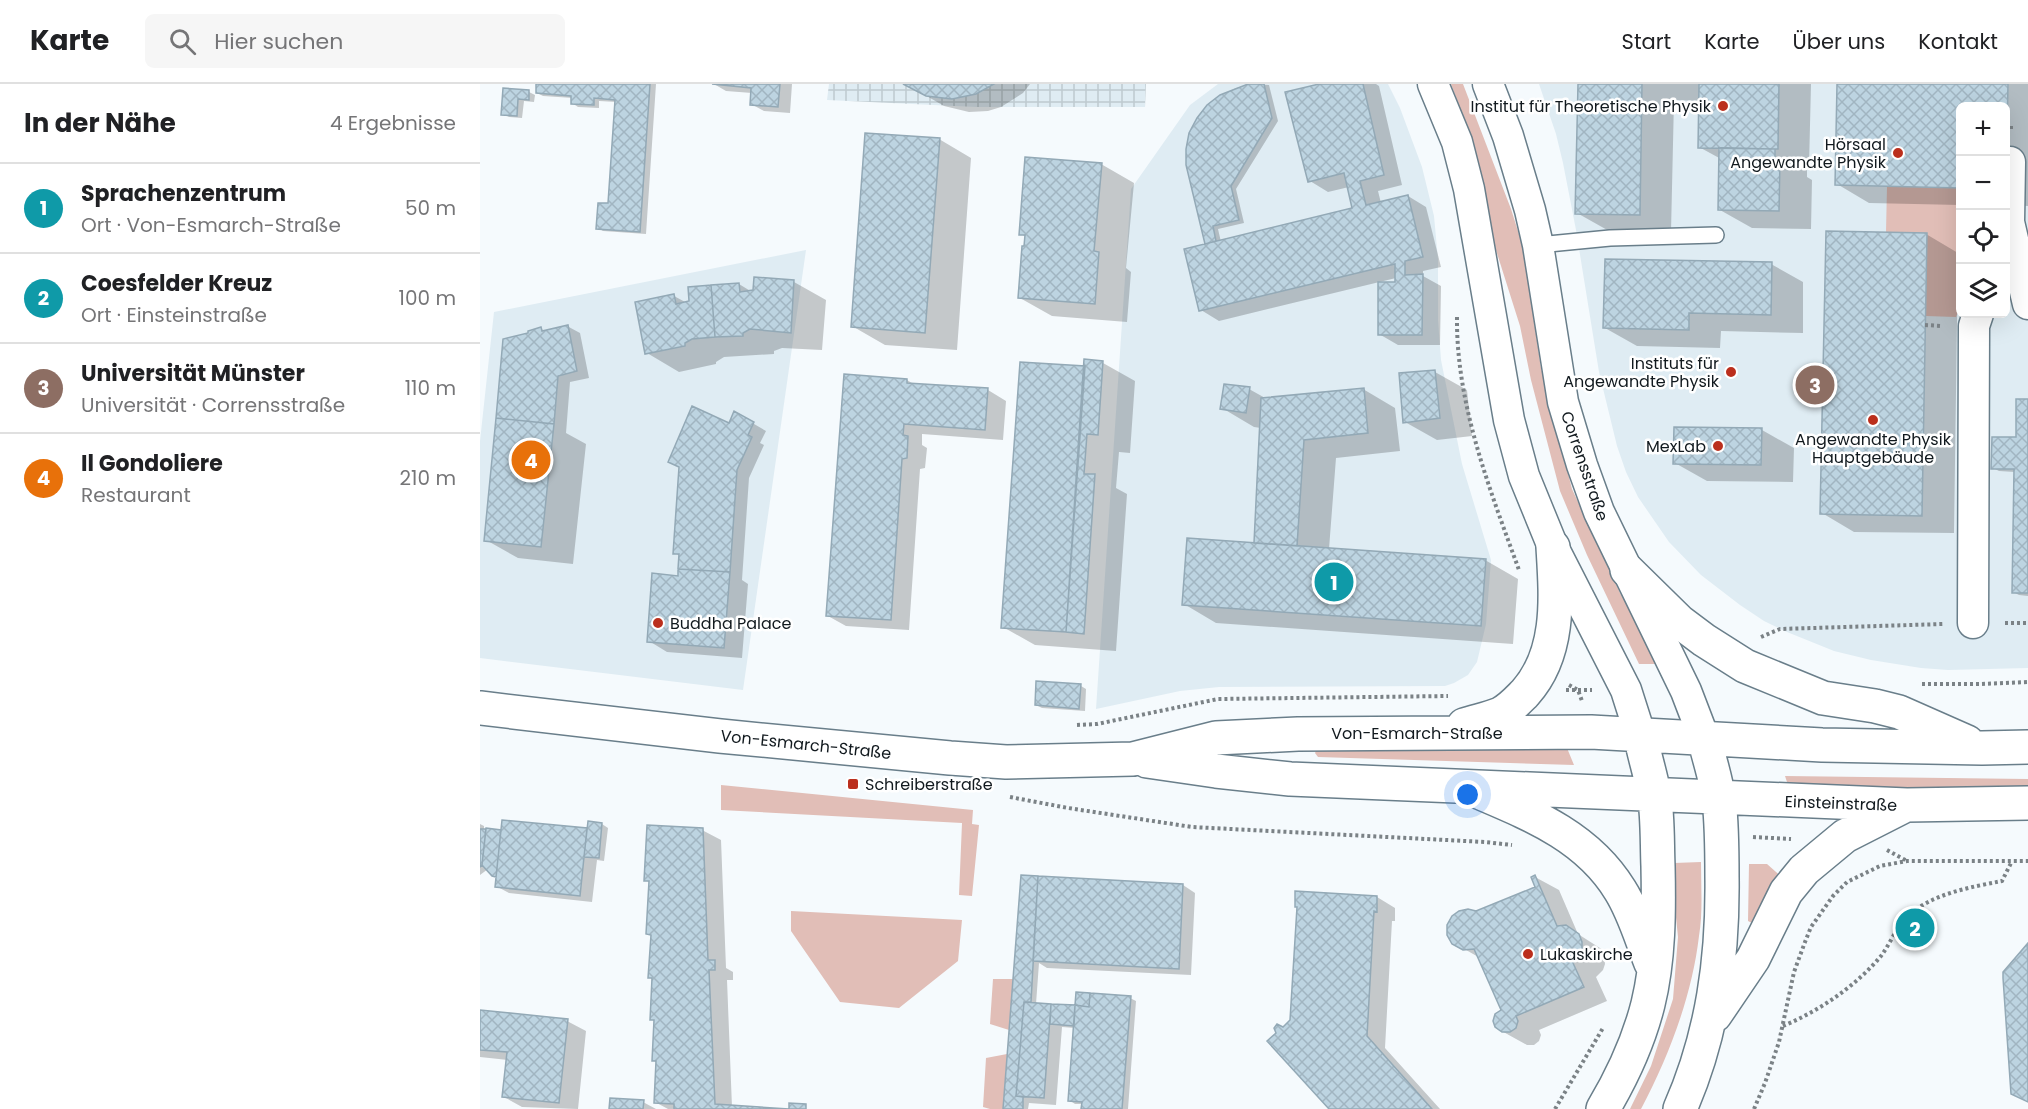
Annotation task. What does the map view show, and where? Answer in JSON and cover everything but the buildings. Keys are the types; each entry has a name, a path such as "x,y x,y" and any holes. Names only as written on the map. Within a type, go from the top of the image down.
{"main road":[{"path":"1437,733 1501,713 1514,705 1531,687 1546,657 1554,621 1556,606 1553,547"},
{"path":"1627,570 1680,622 1745,666 1823,698 1899,712 1982,748"},
{"name":"Von-Esmarch-Straße","path":"480,708 720,736 950,758 1006,762 1133,759 1290,779 1654,794"},
{"name":"Von-Esmarch-Straße","path":"1133,759 1216,738 1298,734 1591,732 1704,738"},
{"path":"1603,1109 1618,1081 1642,1025 1648,1003 1658,925 1654,794 1640,734"},
{"path":"1704,738 1822,745 2028,747"},
{"name":"Corrensstraße","path":"1680,1109 1697,1068 1710,1021 1721,946 1722,836 1718,798 1704,738"},
{"path":"1463,786 1532,815 1569,837 1594,857 1625,898 1653,970"},
{"name":"Einsteinstraße","path":"1654,794 1907,805 2028,803"},
{"path":"1710,1021 1724,1004 1753,959 1776,909 1804,870 1858,827 1907,805"}],"street":[{"path":"1434,84 1457,142 1469,189 1509,420 1524,476 1553,547 1626,690 1640,734"},
{"name":"Corrensstraße","path":"1488,84 1520,174 1538,245 1563,402 1582,465 1599,512 1686,691 1704,738"},
{"path":"2010,238 2028,304"},
{"path":"1970,322 1974,623"}],"lane":[{"path":"1538,245 1610,238 1716,234"}],"path":[{"path":"1753,633 1761,637 1780,629 1974,623"},
{"path":"2016,623 2028,623"},
{"path":"1918,684 1970,685 2028,682"},
{"path":"1073,725 1097,724 1218,699 1451,696"},
{"path":"1004,796 1192,827 1485,842 1516,846"},
{"path":"1754,1109 1765,1083 1783,1026 1794,972 1811,927 1833,896 1847,882 1880,866 1907,861 2028,861"},
{"path":"1783,1026 1817,1010 1855,982 1880,956 1907,917 1935,900 2002,881 2012,861"},
{"path":"1555,1109 1606,1020"}],"shaded area":[{"path":"829,84 1146,84 1145,107 976,107 827,100"},
{"path":"1218,84 1388,84 1400,108 1422,167 1434,216 1438,259 1438,320 1441,360 1462,464 1491,560 1486,624 1477,662 1468,675 1454,683 1445,686 1219,687 1180,691 1096,709 1131,189 1190,105"},
{"path":"1451,84 1463,84 1511,209 1523,247 1541,368 1572,489 1620,593 1659,664 1639,664 1587,555 1560,491 1531,380 1520,326 1495,247 1478,166"},
{"path":"1539,84 2028,84 2028,668 1948,670 1921,668 1834,651 1764,621 1701,575 1669,542 1638,497 1617,446 1599,372 1563,163"},
{"path":"1887,186 1956,188 1956,317 1925,316 1886,232"},
{"path":"806,250 743,690 480,658 480,441 494,312"},
{"path":"1567,748 1574,765 1318,757 1315,753 1317,749"},
{"path":"1785,776 2028,779 2028,790 1788,785"},
{"path":"721,785 973,810 972,824 979,825 972,896 959,895 962,823 721,810"},
{"path":"1701,862 1700,927 1696,958 1685,1003 1670,1047 1641,1109 1630,1109 1651,1066 1673,999 1678,937 1674,898 1674,863"},
{"path":"1749,864 1767,864 1783,878 1754,924 1748,921"},
{"path":"791,911 962,920 958,961 899,1008 840,1002 791,931"},
{"path":"993,979 1013,979 1009,1030 990,1024"},
{"path":"1007,1054 1003,1109 983,1107 986,1058"}],"place":[{"name":"Institut für Theoretische Physik","path":"1723,106"},
{"name":"Hörsaal Angewandte Physik","path":"1898,153"},
{"name":"Instituts für Angewandte Physik","path":"1731,372"},
{"name":"Universität Münster","path":"1815,385"},
{"name":"Angewandte Physik Hauptgebäude","path":"1873,420"},
{"name":"MexLab","path":"1718,446"},
{"name":"Il Gondoliere","path":"531,460"},
{"name":"Sprachenzentrum","path":"1334,582"},
{"name":"Buddha Palace","path":"658,623"},
{"name":"Schreiberstraße","path":"853,784"},
{"name":"Coesfelder Kreuz","path":"1915,928"},
{"name":"Lukaskirche","path":"1528,954"}]}
